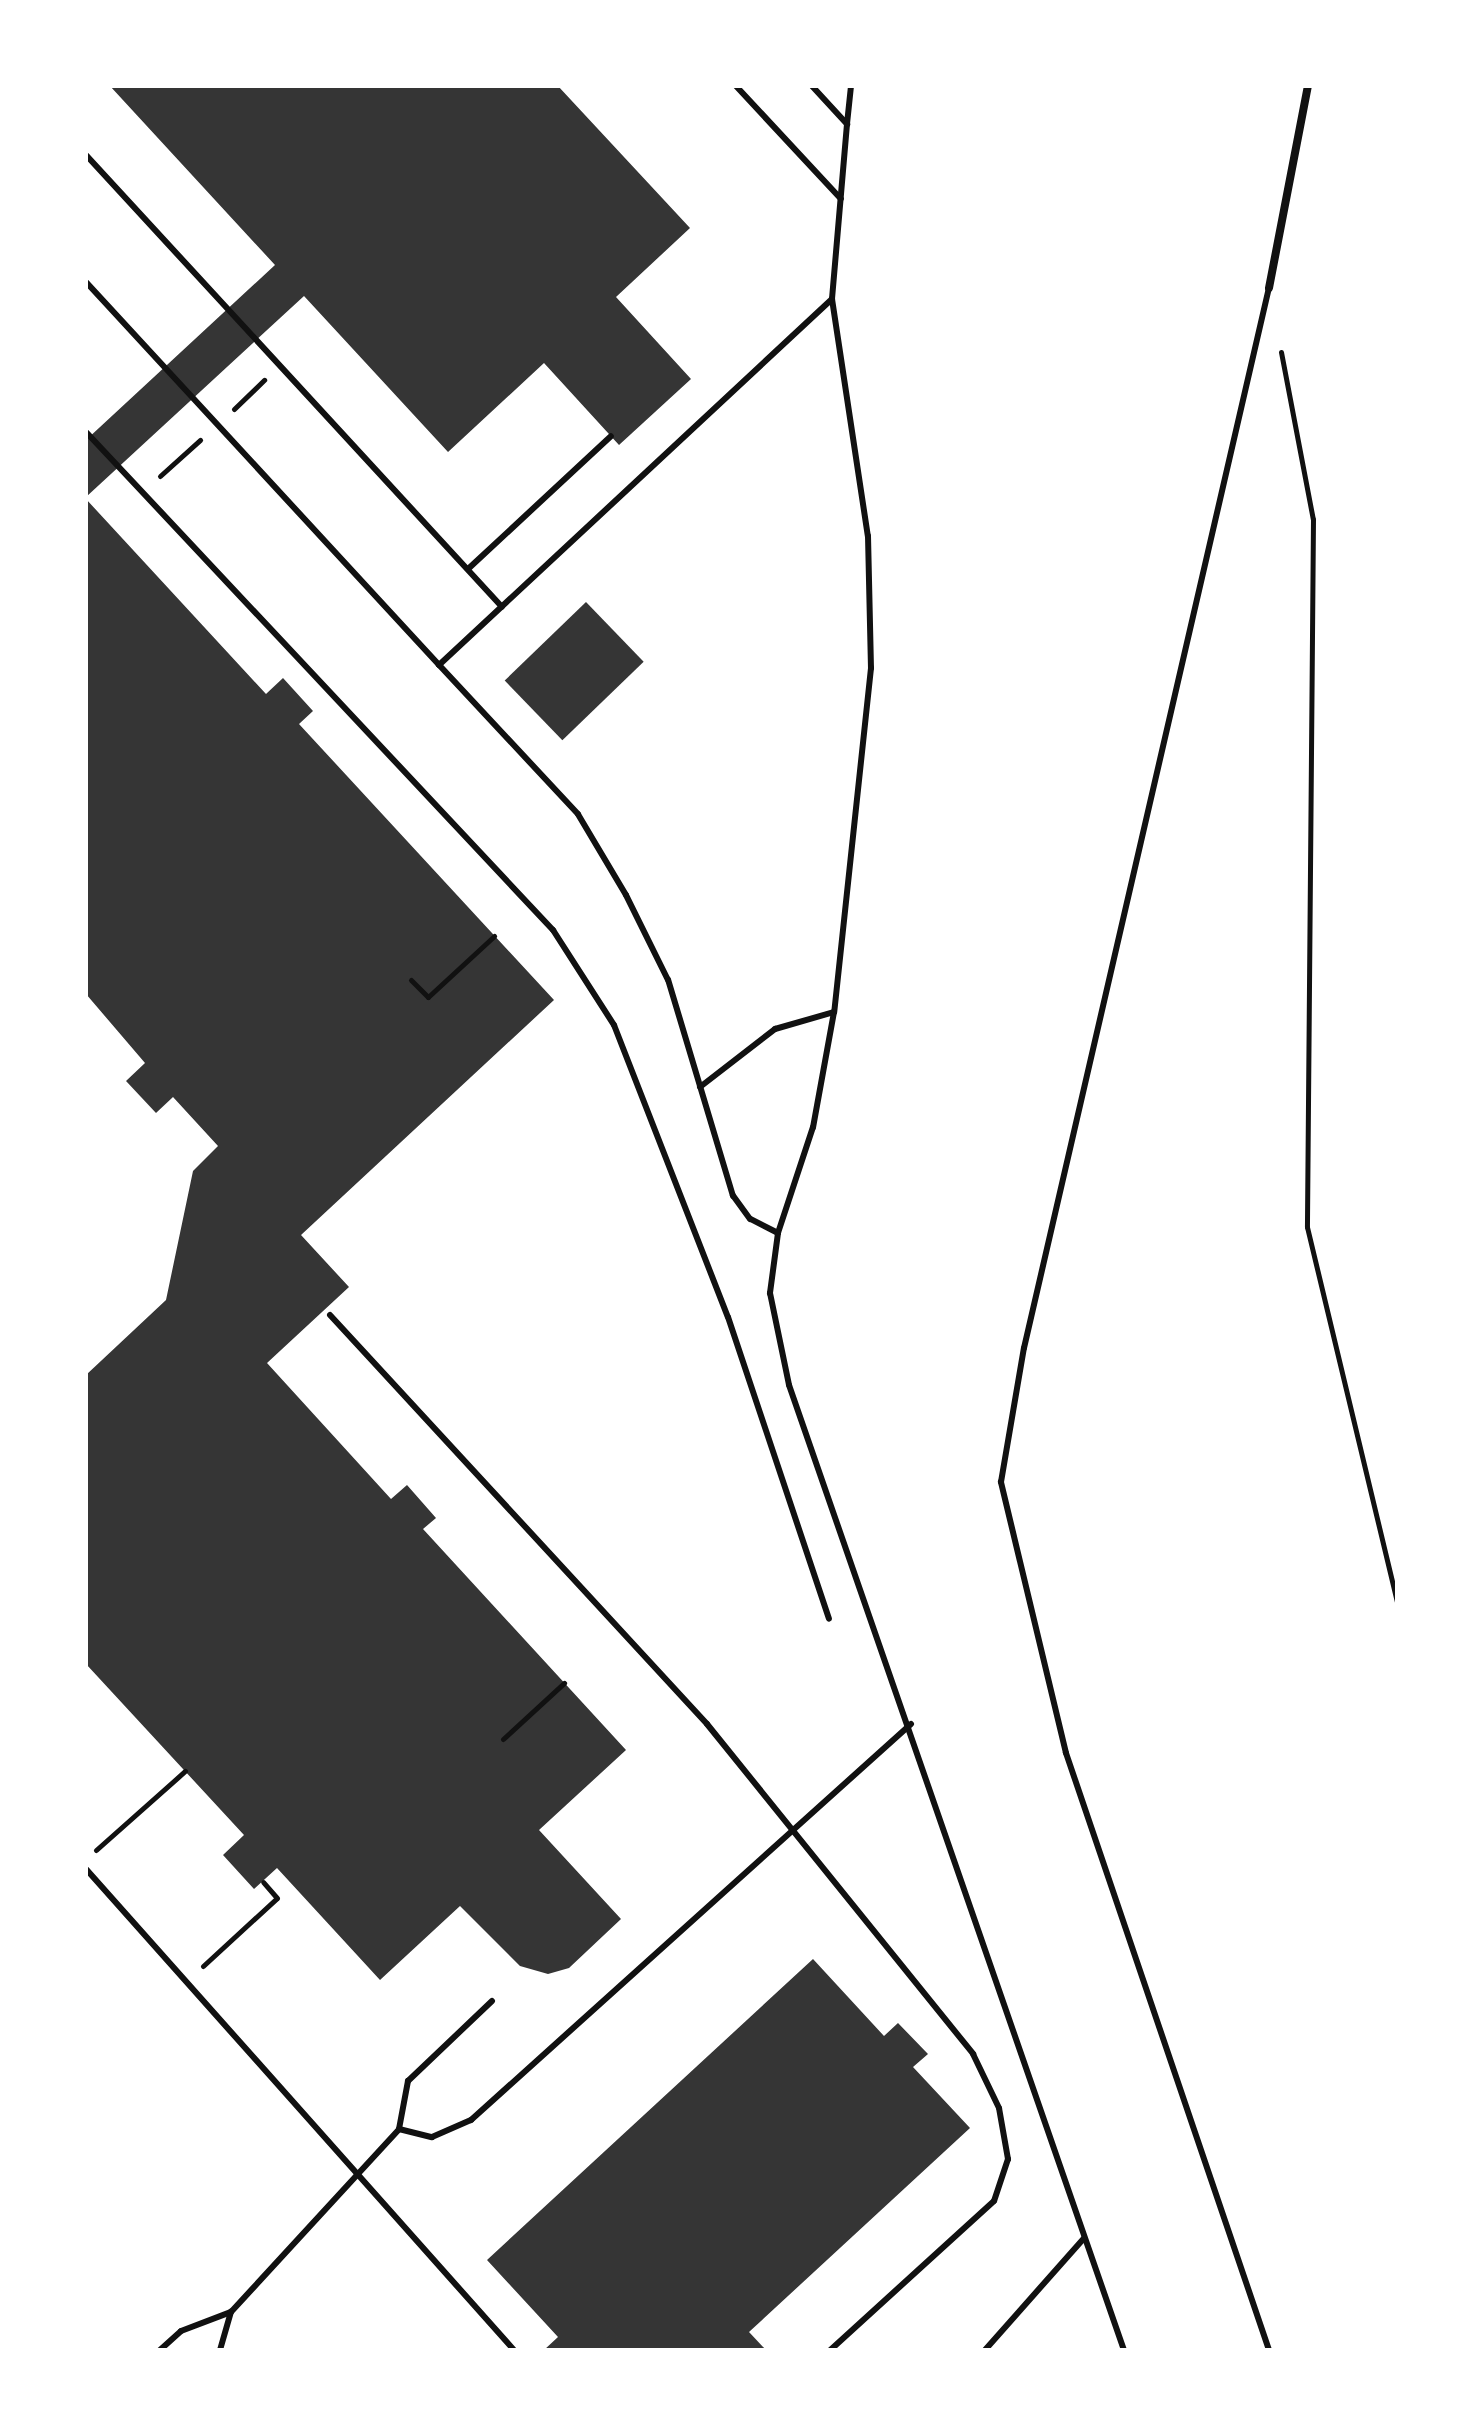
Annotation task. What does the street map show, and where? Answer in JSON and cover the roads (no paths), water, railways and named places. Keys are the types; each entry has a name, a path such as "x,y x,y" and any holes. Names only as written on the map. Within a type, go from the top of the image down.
{"street":[{"path":"1269,288 1308,86"}],"lane":[{"path":"736,86 841,199"},
{"path":"812,86 847,124"},
{"path":"851,86 832,299 854,415 873,596 834,1012 813,1127 778,1233 770,1293 789,1385 911,1724 1124,2350"},
{"path":"86,155 502,607"},
{"path":"86,282 578,814 668,980 733,1196 750,1219 778,1233"},
{"path":"1269,288 1024,1348 1001,1482 1066,1753 1269,2350"},
{"path":"439,665 832,299"},
{"path":"86,432 553,930 607,1013 728,1317 829,1619"},
{"path":"468,569 611,436"},
{"path":"700,1087 775,1029 834,1012"},
{"path":"330,1315 794,1828 973,2054 999,2108 1008,2159 994,2201 830,2350"},
{"path":"399,2129 432,2137 471,2120 911,1724"},
{"path":"86,1869 514,2350"},
{"path":"220,2350 231,2312 355,2170 399,2129 408,2081 492,2001"},
{"path":"985,2350 1084,2238"},
{"path":"160,2350 181,2331 231,2312"}]}
